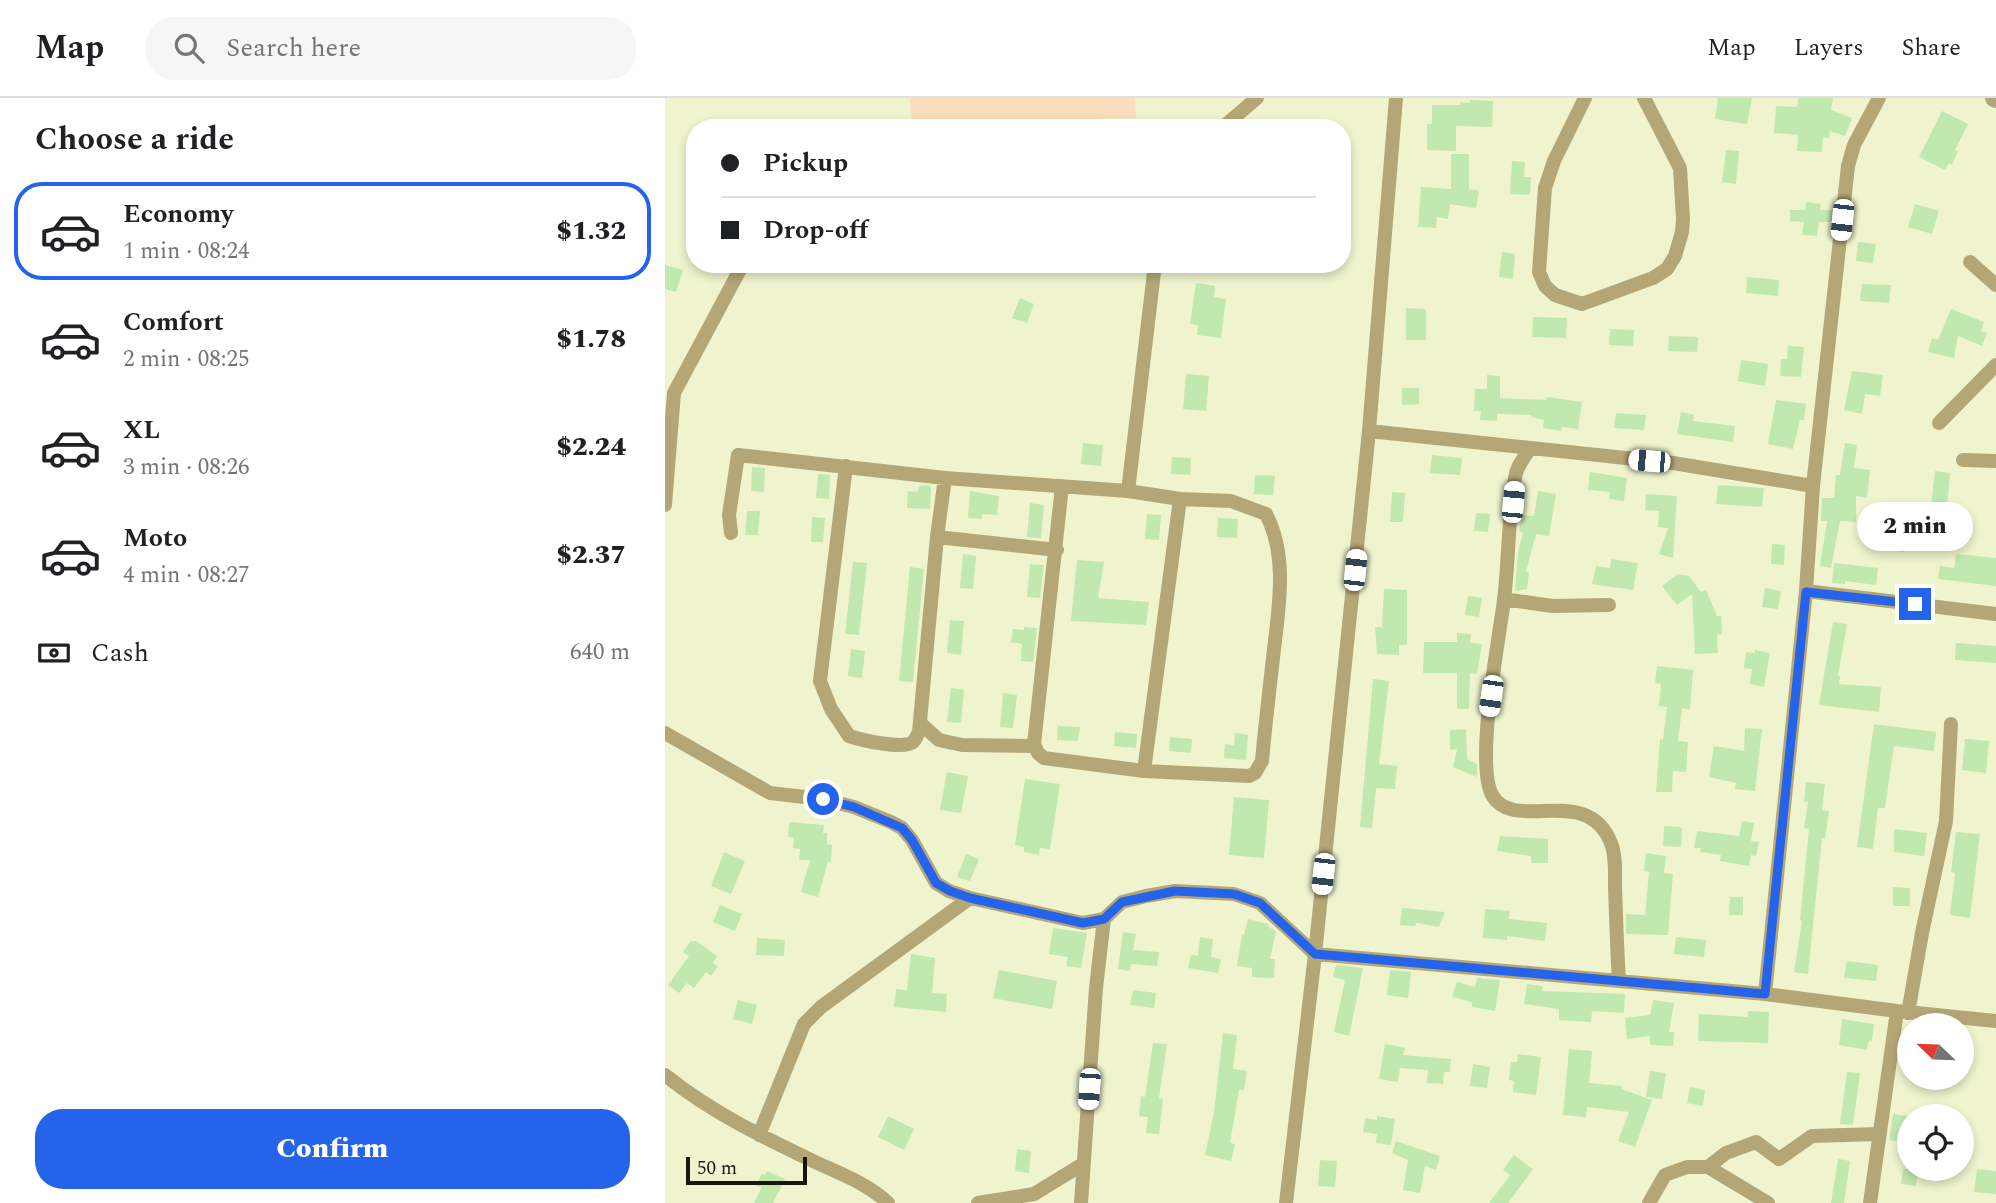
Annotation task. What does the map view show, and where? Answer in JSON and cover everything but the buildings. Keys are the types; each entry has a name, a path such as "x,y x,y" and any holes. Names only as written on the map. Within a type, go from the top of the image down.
{"street":[{"path":"1233,119 1258,98"},
{"path":"1286,1203 1315,954 1369,431 1396,98"},
{"path":"1584,98 1554,161 1545,188 1539,272 1545,286 1555,295 1582,304 1653,278 1667,269 1675,256 1683,219 1680,168 1644,98"},
{"path":"1765,994 1806,592 1813,486 1848,166 1854,145 1879,98"},
{"path":"1970,262 1996,285"},
{"path":"665,505 674,393 738,273"},
{"path":"1128,491 1154,273"},
{"path":"1940,423 1996,365"},
{"path":"1369,431 1529,450 1673,463 1813,486"},
{"path":"1529,450 1515,477 1504,598 1488,721 1488,778 1493,796 1505,807 1523,811 1579,812 1592,818 1604,830 1614,851 1619,981"},
{"path":"731,533 729,515 738,455 945,478 1062,486 1128,491 1180,499 1231,501 1266,514 1272,525 1279,552 1280,595 1262,761 1255,773 1249,776 1144,771 1044,758 1038,753 1035,746 1062,486"},
{"path":"1963,460 1996,461"},
{"path":"846,466 820,681 831,709 849,736 869,742 909,745 915,741 920,723 945,478"},
{"path":"1144,771 1180,499"},
{"path":"937,537 1057,550"},
{"path":"1806,592 1996,614"},
{"path":"1504,598 1552,606 1609,604"},
{"path":"920,723 939,740 962,746 1035,746"},
{"path":"1870,1203 1879,1134 1902,1012 1946,821 1951,724"},
{"path":"665,733 770,793 823,799 854,807 902,828 912,840 936,883 970,898 1083,923 1104,919 1122,902 1175,891 1234,894 1260,903 1315,954 1765,994 1996,1021"},
{"path":"759,1135 804,1024 821,1007 970,898"},
{"path":"1081,1203 1096,988 1104,919"},
{"path":"665,1075 695,1100 858,1184 888,1203"},
{"path":"1708,1167 1726,1153 1756,1142 1779,1159 1812,1136 1879,1134"},
{"path":"978,1203 1034,1194 1083,1164"},
{"path":"1649,1203 1665,1175 1688,1167 1708,1167 1768,1203"}],"shaded area":[{"path":"910,98 1135,98 1136,118 1080,119 911,119"}],"route":[{"path":"823,799 854,807 902,828 912,840 936,883 950,891 970,898 1083,923 1104,919 1122,902 1175,891 1234,894 1260,903 1315,954 1765,994 1806,592 1915,604"}]}
